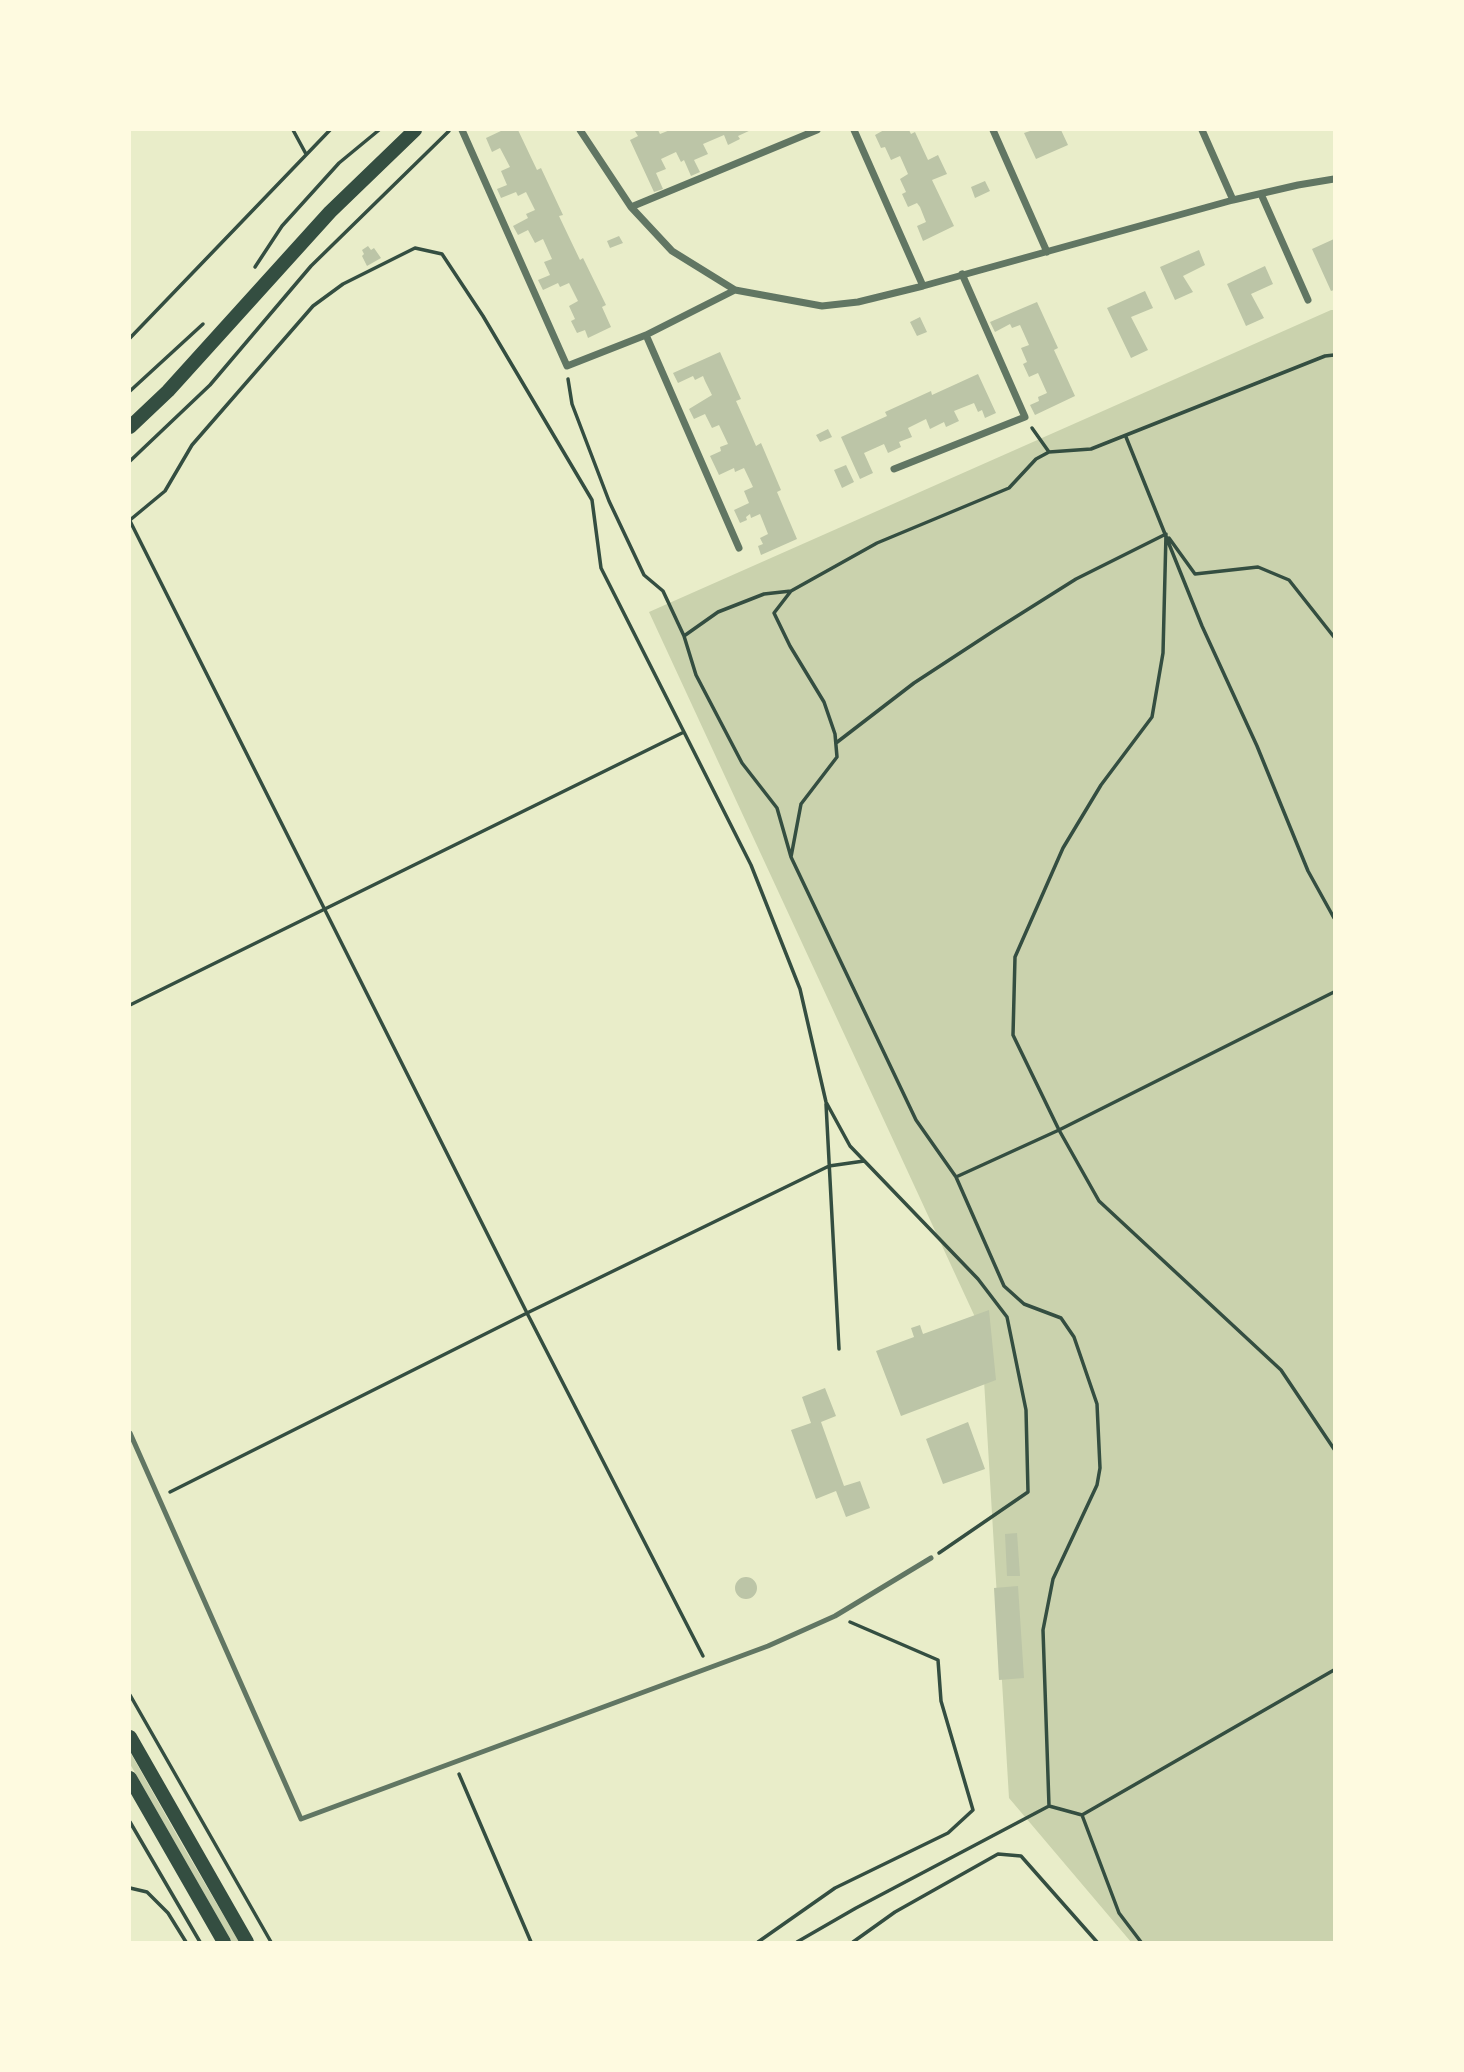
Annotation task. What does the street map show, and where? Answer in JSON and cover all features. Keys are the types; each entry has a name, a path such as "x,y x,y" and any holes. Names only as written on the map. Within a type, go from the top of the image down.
{"main road":[{"path":"130,427 168,391 330,212 415,130"},
{"path":"130,1737 247,1942"},
{"path":"130,1778 224,1942"}],"street":[{"path":"462,130 567,366 646,335 735,290"},
{"path":"580,130 631,207 672,251 735,290 822,306 858,302 923,286 1233,200 1335,179"},
{"path":"631,207 817,130"},
{"path":"854,130 923,286"},
{"path":"993,130 1048,252"},
{"path":"1202,130 1233,200"},
{"path":"1261,194 1308,300"},
{"path":"894,469 1025,417 962,274"},
{"path":"646,335 739,548"}],"lane":[{"path":"130,1433 301,1819 768,1646 835,1616 931,1558"}],"path":[{"path":"293,130 306,154"},
{"path":"130,338 330,130"},
{"path":"253,271 282,226 340,163 379,130"},
{"path":"130,461 209,385 311,266 451,130"},
{"path":"709,1668 527,1313 130,521 165,491 192,445 313,306 342,284 415,248 442,254 483,316 592,500 601,568 751,865 800,989 826,1102 839,1349"},
{"path":"130,391 212,317"},
{"path":"684,636 718,612 764,594 791,591 877,543 1009,488 1036,459 1049,452 1091,449 1325,356 1335,355"},
{"path":"567,366 572,404 609,501 644,575 663,591 684,636 696,675 742,763 777,808 791,857 916,1119 956,1177 1004,1286 1024,1304 1061,1318 1074,1337 1097,1404 1100,1468 1097,1485 1053,1579 1044,1630 1049,1805"},
{"path":"1025,417 1049,452"},
{"path":"1126,437 1202,626 1257,746 1308,871 1335,918"},
{"path":"1166,534 1195,573 1258,567 1289,580 1335,636"},
{"path":"836,743 914,683 995,630 1076,579 1166,534"},
{"path":"1166,534 1163,653 1153,717 1101,785 1063,848 1014,957 1013,1035 1059,1130 1099,1201 1281,1370 1335,1449"},
{"path":"791,591 774,613 790,646 824,702 836,743 836,757 801,804 791,857"},
{"path":"130,1005 684,732"},
{"path":"956,1177 1059,1130 1335,992"},
{"path":"826,1102 850,1146 978,1279 1007,1317 1026,1410 1028,1492 931,1558"},
{"path":"158,1498 527,1313 829,1166 864,1161"},
{"path":"758,1942 835,1888 948,1833 973,1810 941,1702 938,1660 835,1616"},
{"path":"797,1942 1049,1805 1082,1815 1335,1670"},
{"path":"130,1695 271,1942"},
{"path":"454,1762 531,1942"},
{"path":"1082,1815 1119,1913 1141,1942"},
{"path":"130,1822 200,1942"},
{"path":"853,1942 895,1912 998,1854 1021,1857 1097,1942"},
{"path":"130,1888 147,1892 168,1913 186,1942"}],"green space":[{"path":"1334,310 1334,1942 1131,1942 1009,1798 981,1330 649,612"},
{"path":"130,1752 239,1942 232,1942 130,1764"}],"building":[{"path":"503,130 518,130 537,170 541,168 563,215 559,216 568,235 580,260 583,258 606,305 602,307 611,327 588,338 585,330 577,333 571,321 575,319 569,306 578,301 569,283 560,287 558,283 543,290 538,280 550,275 544,262 552,259 543,239 535,243 528,230 518,235 513,226 528,218 526,214 535,210 526,192 518,196 516,192 501,198 497,189 507,185 501,171 510,167 500,148 492,152 486,138"},
{"path":"658,130 660,134 670,130 751,130 728,145 724,135 703,144 708,154 694,160 700,172 691,176 684,160 681,162 676,152 661,159 666,169 656,173 663,189 654,192 630,140 638,136 635,131"},
{"path":"884,130 909,130 911,134 915,132 928,160 938,155 947,174 932,180 954,226 923,241 917,226 926,222 920,207 917,203 908,207 902,194 906,192 900,179 908,174 900,156 891,160 875,135"},
{"path":"1033,130 1061,130 1068,145 1036,159 1024,133"},
{"path":"985,181 990,191 975,198 971,187"},
{"path":"619,236 623,243 610,248 607,241"},
{"path":"1334,239 1334,290 1331,291 1312,249"},
{"path":"368,246 371,250 374,248 381,258 367,266 362,250"},
{"path":"1199,250 1205,265 1183,276 1193,292 1175,300 1160,267"},
{"path":"1265,266 1273,284 1251,294 1264,318 1246,326 1227,284"},
{"path":"1145,291 1153,308 1131,317 1148,350 1131,358 1107,308"},
{"path":"1037,302 1058,348 1054,350 1075,396 1035,415 1030,405 1047,393 1038,373 1029,377 1023,364 1027,362 1021,348 1029,345 1020,325 1012,328 1010,324 995,332 990,322"},
{"path":"920,317 927,332 917,336 910,322"},
{"path":"720,352 741,399 736,401 756,446 761,443 781,490 777,492 797,539 761,555 758,546 763,544 760,538 768,534 760,514 751,518 750,514 746,517 747,520 740,523 734,510 749,503 744,491 753,487 744,468 735,472 734,468 719,475 710,456 728,444 719,425 712,428 705,414 694,419 689,409 712,395 703,376 695,380 693,376 678,383 673,373"},
{"path":"978,374 996,413 985,418 982,410 978,412 974,403 954,411 959,421 946,427 944,422 930,429 926,419 908,428 912,437 899,442 901,447 888,453 884,444 864,453 873,473 860,479 841,437 887,416 885,412"},
{"path":"828,429 832,437 820,442 816,435"},
{"path":"846,465 854,482 842,488 834,470"},
{"path":"989,1310 996,1380 901,1416 876,1351 914,1337 911,1328 920,1325 923,1334"},
{"path":"825,1388 836,1416 821,1422 844,1486 860,1481 870,1508 846,1517 836,1491 816,1499 791,1430 811,1423 802,1397"},
{"path":"968,1422 985,1469 943,1484 926,1439"},
{"path":"1017,1533 1020,1576 1007,1576 1005,1534"},
{"path":"746,1577 754,1580 757,1588 754,1596 746,1599 738,1596 735,1588 738,1580"},
{"path":"1018,1586 1024,1678 999,1680 994,1588"}]}
